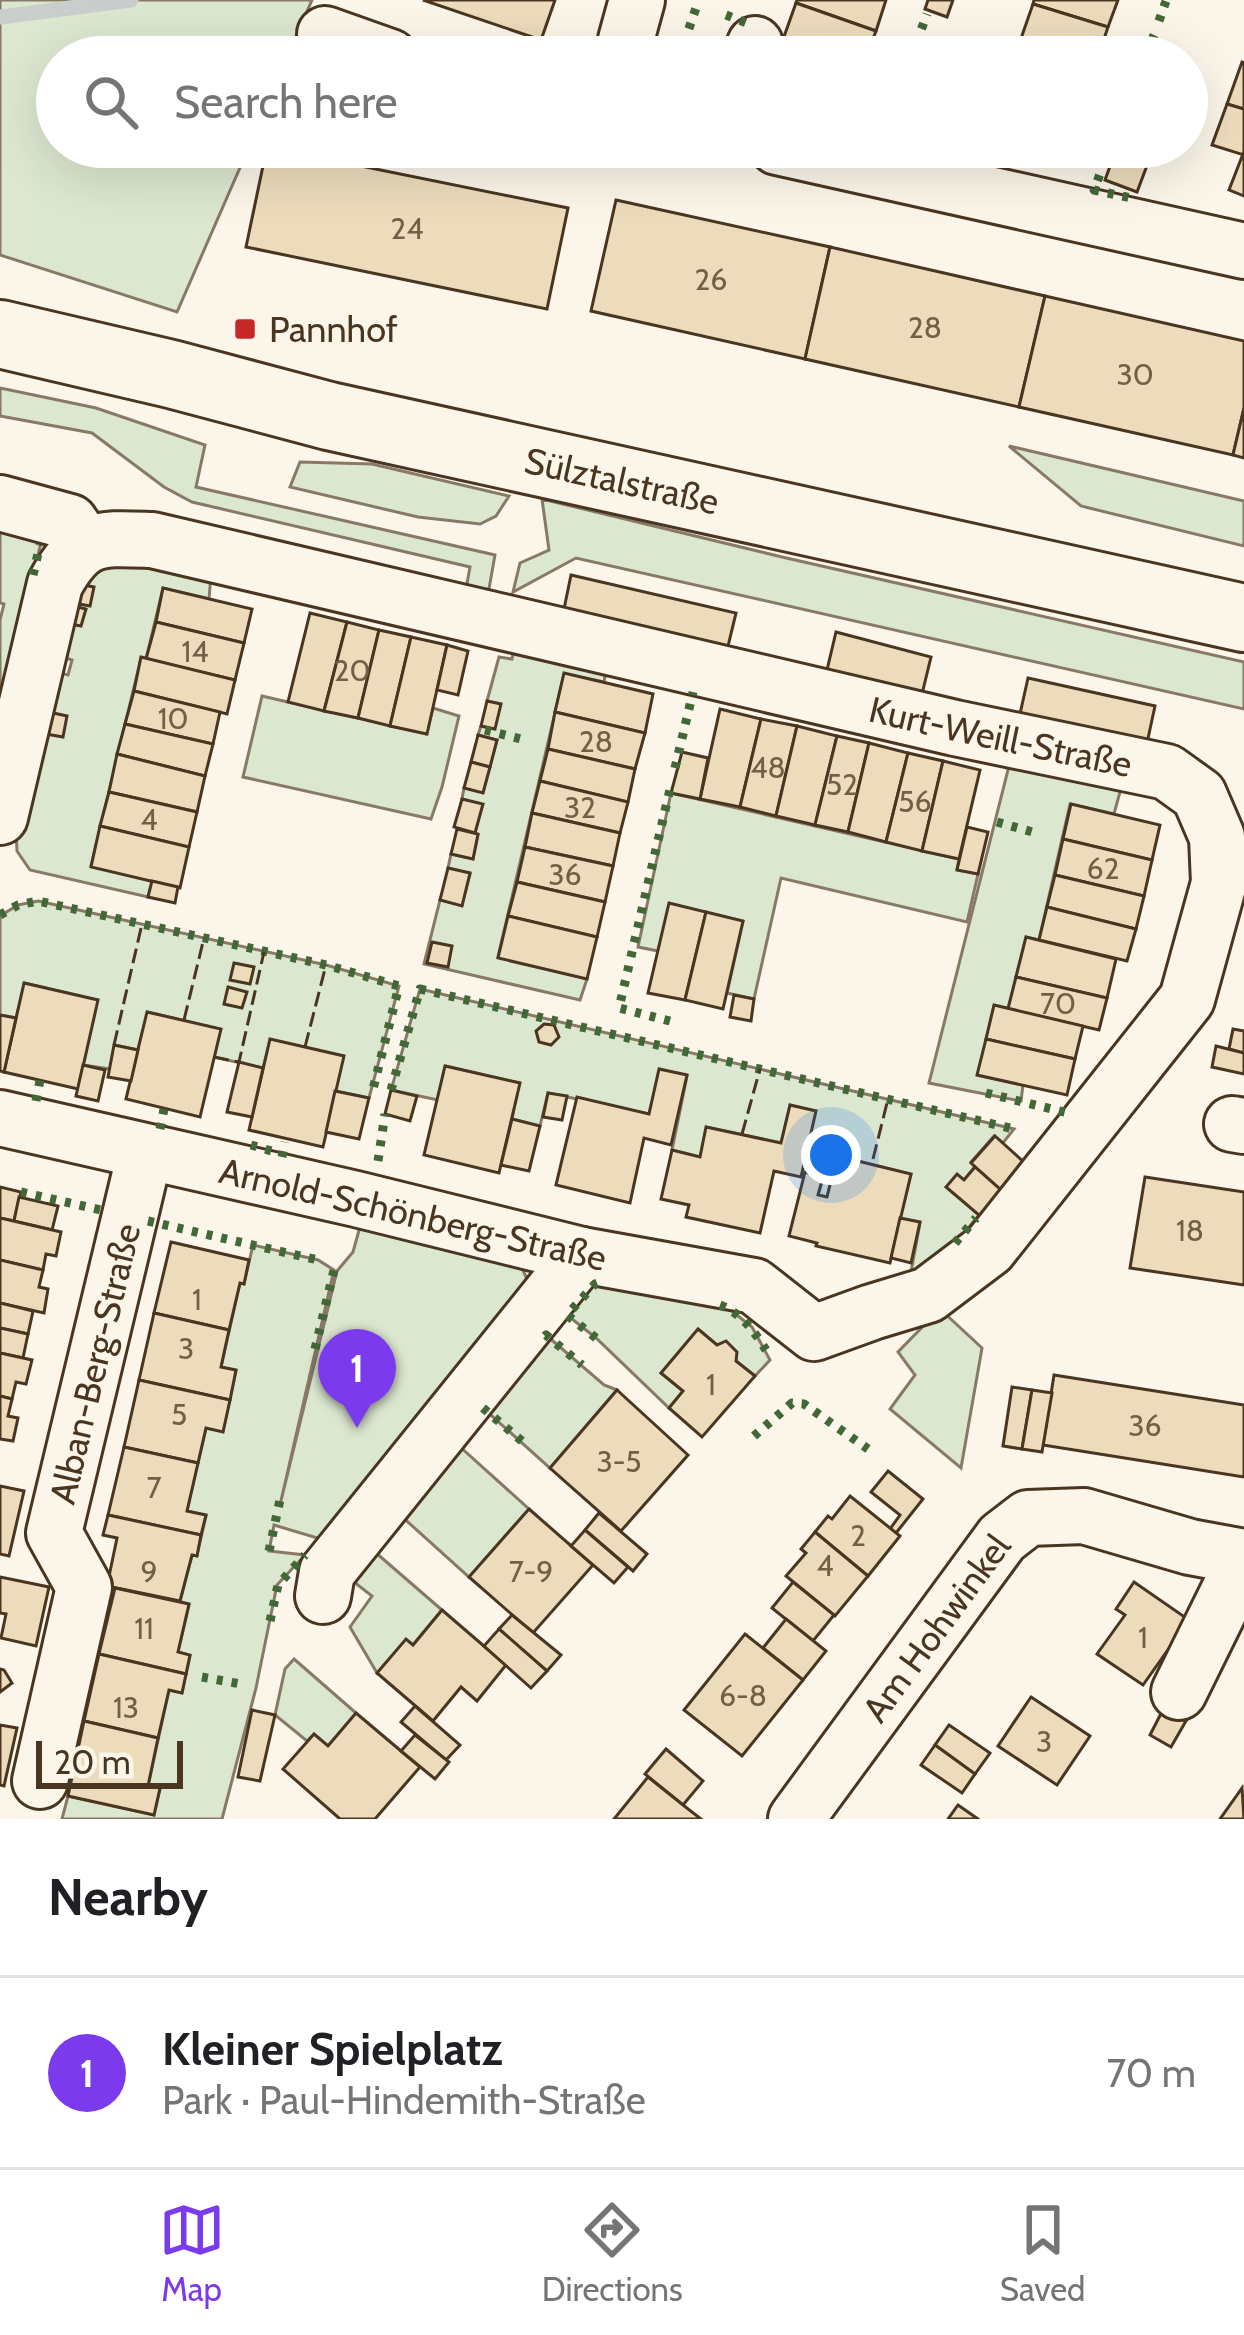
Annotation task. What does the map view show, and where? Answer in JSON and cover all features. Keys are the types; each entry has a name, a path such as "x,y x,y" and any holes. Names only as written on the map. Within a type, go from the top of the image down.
{"main road":[{"name":"Sülztalstraße","path":"0,334 329,416 1244,618"}],"street":[{"path":"627,36 637,0"},
{"path":"325,34 331,36"},
{"path":"871,168 1244,251"},
{"name":"Kurt-Weill-Straße","path":"0,503 70,522 97,542 152,540 888,713 1167,772 1222,793 1219,883 1187,999 989,1249 928,1295 814,1333"},
{"path":"0,817 55,584 69,560 97,542"},
{"name":"Arnold-Schönberg-Straße","path":"0,1118 582,1255 754,1286 814,1333"},
{"name":"Alban-Berg-Straße","path":"40,1781 84,1587 54,1533 145,1153"},
{"path":"323,1596 327,1572 582,1255"},
{"name":"Am Hohwinkel","path":"796,1819 1002,1538 1028,1518 1084,1516 1244,1558"},
{"path":"1179,1692 1244,1558"}],"green space":[{"path":"0,0 312,0 296,36 36,36 36,168 240,168 177,312 0,255"},
{"path":"0,388 96,408 205,445 196,487 495,555 487,600 466,589 470,567 192,502 92,433 0,416"},
{"path":"1009,446 1244,501 1244,546 1081,506"},
{"path":"300,462 372,464 509,496 496,516 480,524 418,517 290,487"},
{"path":"542,499 1244,662 1244,709 576,558 513,592 520,563 549,550"},
{"path":"0,528 42,538 7,686 0,698 4,604 0,603"},
{"path":"120,557 211,574 209,599 163,588 146,659 141,658 91,866 152,881 148,897 30,870 17,851 16,830 52,671 68,675 72,660 56,655 75,581"},
{"path":"515,643 607,666 604,682 564,674 498,957 587,979 580,1000 424,964 440,900 462,905 470,874 448,868 451,854 473,859 482,805 462,799 464,788 483,792 497,740 478,735 481,726 494,729 500,704 487,701 499,657 512,659"},
{"path":"262,696 426,734 433,708 459,716 431,819 243,777"},
{"path":"1010,762 1123,781 1114,814 1070,804 1039,940 1026,937 1008,1009 994,1006 978,1075 1023,1085 1021,1101 929,1083"},
{"path":"671,793 959,859 957,869 978,874 967,922 781,878 754,999 727,993 743,921 670,904 658,951 638,947"},
{"path":"38,901 326,965 399,986 369,1098 335,1091 270,1040 263,1068 214,1057 220,1029 148,1012 138,1050 115,1045 110,1069 83,1065 97,1000 25,983 16,1018 0,1015 0,916 18,905"},
{"path":"420,989 1014,1129 1003,1143 994,1136 971,1162 975,1167 964,1180 947,1187 979,1215 946,1255 909,1283 920,1223 900,1218 911,1174 838,1156 827,1197 818,1195 823,1177 802,1172 815,1111 790,1105 781,1143 707,1127 700,1157 672,1150 687,1076 660,1069 649,1114 548,1093 540,1126 512,1119 519,1083 446,1066 438,1100 391,1090"},
{"path":"361,1223 520,1264 527,1279 524,1294 324,1540 274,1525 269,1551 305,1555 277,1585 222,1819 62,1819 68,1796 154,1815 160,1789 148,1786 169,1690 182,1693 190,1656 178,1652 189,1605 180,1601 206,1516 187,1511 206,1428 223,1431 236,1371 221,1367 253,1245 318,1260 334,1270 280,1505 337,1271 353,1252"},
{"path":"595,1284 728,1308 752,1327 770,1360 755,1376 736,1361 736,1352 726,1342 717,1345 698,1329 661,1373 683,1391 669,1408 567,1315"},
{"path":"940,1309 982,1348 961,1468 890,1409 915,1375 898,1352"},
{"path":"546,1335 604,1385 617,1390 550,1468 483,1408"},
{"path":"458,1445 529,1509 469,1577 399,1514"},
{"path":"368,1546 442,1610 413,1645 406,1640 377,1673 350,1627 372,1596 345,1575"},
{"path":"294,1659 356,1713 328,1746 314,1734 307,1741 275,1715 285,1669"}],"building":[{"path":"423,0 555,0 542,36 529,36"},
{"path":"797,0 886,0 876,31"},
{"path":"928,0 953,0 947,17 925,9"},
{"path":"1034,0 1118,0 1108,27 1033,4"},
{"path":"796,3 876,31 874,36 784,36"},
{"path":"1033,4 1108,27 1105,36 1022,36"},
{"path":"1244,63 1244,109 1227,104"},
{"path":"1227,104 1244,109 1244,155 1212,145"},
{"path":"1244,155 1244,196 1229,190"},
{"path":"263,168 371,168 568,208 547,309 246,247"},
{"path":"1109,168 1146,168 1137,192 1105,180"},
{"path":"616,200 830,247 805,359 591,311"},
{"path":"830,247 1045,296 1019,407 805,359"},
{"path":"1045,296 1244,341 1244,408 1233,455 1019,407"},
{"path":"1244,408 1244,458 1233,455"},
{"path":"571,575 736,613 728,646 564,609"},
{"path":"78,584 94,587 90,606 74,603"},
{"path":"163,588 252,609 244,643 156,622"},
{"path":"70,605 86,609 81,626 65,623"},
{"path":"310,613 347,622 324,711 288,702"},
{"path":"156,622 244,643 235,680 146,659"},
{"path":"347,622 379,630 358,718 324,711"},
{"path":"379,630 411,637 390,726 358,718"},
{"path":"836,632 931,657 922,694 827,670"},
{"path":"411,637 447,645 427,734 390,726"},
{"path":"447,645 468,651 458,695 437,690"},
{"path":"141,657 235,680 227,714 134,691"},
{"path":"564,673 653,694 645,733 555,712"},
{"path":"1028,678 1155,706 1147,743 1020,714"},
{"path":"134,691 220,712 213,744 125,724"},
{"path":"487,701 501,704 495,729 481,726"},
{"path":"720,709 761,719 740,807 700,799"},
{"path":"44,711 67,716 63,737 40,733"},
{"path":"555,712 645,733 635,769 548,749"},
{"path":"761,719 797,726 776,816 740,807"},
{"path":"125,724 213,744 205,776 117,754"},
{"path":"797,726 837,736 815,825 776,816"},
{"path":"478,735 497,740 490,767 471,762"},
{"path":"837,736 869,743 848,832 815,825"},
{"path":"869,743 908,753 886,842 848,832"},
{"path":"548,749 635,769 628,802 540,781"},
{"path":"682,752 708,758 700,799 671,793"},
{"path":"908,753 943,761 922,851 886,842"},
{"path":"117,754 205,776 197,812 109,792"},
{"path":"943,761 980,770 959,859 922,851"},
{"path":"471,762 490,767 483,793 464,788"},
{"path":"540,781 628,802 620,833 532,813"},
{"path":"109,792 197,812 189,847 100,826"},
{"path":"462,799 483,804 475,833 454,827"},
{"path":"1071,804 1160,825 1152,860 1063,839"},
{"path":"532,813 620,833 613,866 525,847"},
{"path":"100,826 189,847 180,888 91,867"},
{"path":"967,827 988,832 978,874 957,870"},
{"path":"457,829 478,834 473,859 451,854"},
{"path":"1063,839 1152,860 1144,896 1055,875"},
{"path":"525,847 613,866 605,902 517,882"},
{"path":"448,868 470,873 462,906 440,900"},
{"path":"1055,875 1144,896 1136,929 1047,907"},
{"path":"152,881 178,887 175,903 148,897"},
{"path":"517,882 605,902 597,937 508,916"},
{"path":"669,903 706,912 685,1000 648,993"},
{"path":"1047,907 1136,929 1127,961 1039,940"},
{"path":"706,912 743,921 723,1009 685,1000"},
{"path":"508,916 597,937 587,979 498,958"},
{"path":"1026,937 1116,959 1107,998 1016,977"},
{"path":"432,942 452,946 448,967 427,963"},
{"path":"234,963 254,967 250,984 230,980"},
{"path":"1016,977 1107,998 1099,1030 1008,1009"},
{"path":"24,983 98,1000 78,1089 4,1072"},
{"path":"228,987 247,992 242,1008 224,1004"},
{"path":"734,995 754,999 751,1021 730,1017"},
{"path":"994,1005 1083,1026 1075,1059 986,1039"},
{"path":"147,1012 221,1029 200,1117 126,1099"},
{"path":"0,1015 16,1018 4,1072 0,1071"},
{"path":"544,1024 554,1025 559,1037 551,1045 539,1042 536,1031"},
{"path":"1233,1029 1244,1031 1244,1053 1229,1049"},
{"path":"270,1039 344,1056 323,1147 249,1130"},
{"path":"986,1039 1075,1059 1067,1095 977,1075"},
{"path":"114,1045 138,1050 131,1081 108,1077"},
{"path":"1216,1046 1244,1053 1244,1074 1212,1067"},
{"path":"239,1062 263,1068 252,1117 227,1112"},
{"path":"83,1065 105,1070 98,1101 76,1096"},
{"path":"445,1066 520,1083 499,1173 424,1155"},
{"path":"659,1069 687,1075 671,1145 644,1138 630,1203 556,1185 577,1097 649,1114"},
{"path":"391,1090 417,1096 410,1121 385,1114"},
{"path":"335,1091 369,1098 359,1139 326,1132"},
{"path":"548,1093 567,1096 562,1120 543,1117"},
{"path":"790,1105 816,1111 801,1177 774,1171 760,1233 686,1217 689,1205 661,1199 672,1150 700,1157 706,1127 781,1143"},
{"path":"512,1119 540,1126 529,1171 501,1165"},
{"path":"995,1136 1026,1164 1002,1191 971,1163"},
{"path":"837,1156 911,1174 890,1263 789,1236 805,1172 823,1177 818,1195 827,1197"},
{"path":"975,1167 1002,1191 980,1216 946,1187 957,1174 964,1180"},
{"path":"1145,1177 1244,1192 1244,1285 1130,1268"},
{"path":"0,1187 21,1192 14,1221 0,1218"},
{"path":"19,1197 58,1206 52,1230 14,1221"},
{"path":"0,1218 61,1232 56,1256 46,1254 43,1270 0,1260"},
{"path":"900,1218 920,1222 911,1263 891,1258"},
{"path":"171,1242 249,1260 229,1330 154,1313"},
{"path":"0,1260 43,1270 39,1287 48,1289 44,1313 0,1303"},
{"path":"0,1303 33,1311 28,1334 0,1328"},
{"path":"154,1313 229,1330 221,1367 236,1370 230,1400 139,1380"},
{"path":"0,1328 28,1334 23,1358 0,1353"},
{"path":"698,1329 717,1345 726,1341 737,1352 736,1361 755,1376 702,1437 669,1408 683,1391 661,1373"},
{"path":"0,1353 32,1360 26,1384 16,1382 12,1399 0,1396"},
{"path":"1054,1375 1244,1405 1244,1477 1043,1445"},
{"path":"139,1380 230,1400 223,1432 206,1428 198,1463 124,1447"},
{"path":"1012,1387 1032,1390 1022,1449 1003,1446"},
{"path":"617,1390 688,1455 621,1531 550,1468"},
{"path":"1032,1390 1052,1393 1042,1452 1022,1449"},
{"path":"0,1396 12,1399 8,1416 18,1418 13,1441 0,1439"},
{"path":"124,1447 198,1463 187,1511 206,1515 201,1535 108,1515"},
{"path":"888,1471 923,1499 896,1533 890,1529 900,1515 871,1492"},
{"path":"0,1486 24,1491 9,1556 0,1554"},
{"path":"850,1496 900,1536 868,1576 815,1532"},
{"path":"529,1509 593,1565 533,1633 469,1577"},
{"path":"599,1513 647,1554 633,1571 585,1530"},
{"path":"108,1515 201,1535 180,1601 107,1586 117,1538 103,1535"},
{"path":"585,1530 628,1567 614,1583 571,1546"},
{"path":"815,1532 868,1576 835,1616 786,1576 806,1553 801,1549"},
{"path":"0,1577 49,1587 36,1646 1,1638 6,1614 0,1613"},
{"path":"793,1582 834,1615 813,1641 772,1608"},
{"path":"1134,1582 1189,1620 1143,1685 1097,1654 1125,1615 1116,1609"},
{"path":"115,1588 189,1604 178,1652 190,1655 186,1674 99,1654"},
{"path":"442,1610 506,1665 477,1701 461,1687 433,1721 377,1673 406,1639 413,1645"},
{"path":"512,1615 561,1655 547,1671 499,1629"},
{"path":"786,1619 826,1651 803,1680 763,1648"},
{"path":"499,1629 547,1671 531,1688 484,1646"},
{"path":"745,1634 803,1680 742,1756 684,1710"},
{"path":"99,1654 186,1674 182,1693 169,1690 158,1738 84,1721"},
{"path":"0,1669 12,1683 0,1692"},
{"path":"1171,1694 1194,1707 1171,1747 1150,1735"},
{"path":"1031,1697 1090,1736 1057,1785 998,1746"},
{"path":"415,1706 460,1745 446,1760 401,1722"},
{"path":"252,1710 275,1715 260,1781 238,1777"},
{"path":"356,1713 420,1767 375,1819 340,1819 283,1769 314,1734 328,1746"},
{"path":"84,1721 158,1738 148,1786 160,1788 154,1815 68,1796"},
{"path":"0,1725 17,1728 4,1786 0,1785"},
{"path":"949,1725 990,1753 975,1774 935,1745"},
{"path":"415,1735 449,1762 435,1779 401,1751"},
{"path":"935,1745 975,1774 962,1793 921,1765"},
{"path":"666,1749 703,1781 683,1805 645,1774"},
{"path":"648,1777 683,1805 701,1819 614,1819"},
{"path":"1242,1788 1244,1819 1220,1819"},
{"path":"958,1805 978,1819 948,1819"}],"waterway":[{"path":"0,17 131,0"}],"hedge":[{"path":"1159,21 1166,1"},
{"path":"686,36 696,8"},
{"path":"919,36 927,14"},
{"path":"726,15 752,25"},
{"path":"1154,36 1156,31"},
{"path":"1102,168 1094,190 1131,198"},
{"path":"33,575 40,545"},
{"path":"675,768 693,692"},
{"path":"485,730 521,739"},
{"path":"670,1021 619,1008 671,785"},
{"path":"997,822 1036,833"},
{"path":"0,915 38,901 326,965 399,986 373,1089"},
{"path":"391,1090 420,989 1014,1129"},
{"path":"36,1101 40,1080"},
{"path":"986,1093 1071,1110"},
{"path":"160,1129 164,1109"},
{"path":"378,1161 385,1114"},
{"path":"282,1157 285,1142"},
{"path":"251,1145 275,1152"},
{"path":"21,1192 101,1210"},
{"path":"955,1243 976,1218"},
{"path":"148,1221 318,1260"},
{"path":"315,1349 334,1270"},
{"path":"596,1338 567,1315 600,1282"},
{"path":"720,1305 741,1318 766,1350"},
{"path":"545,1336 582,1365"},
{"path":"754,1436 792,1403 804,1404 868,1449"},
{"path":"483,1408 523,1442"},
{"path":"269,1551 281,1495"},
{"path":"270,1621 278,1585 305,1555"},
{"path":"202,1677 246,1685"}],"fence":[{"path":"114,1045 142,924"},
{"path":"184,1020 204,938"},
{"path":"214,1057 239,1062 264,952"},
{"path":"305,1047 326,965"},
{"path":"742,1134 760,1069"},
{"path":"873,1159 888,1099"}],"place":[{"name":"Pannhof","path":"245,329"},
{"name":"Kleiner Spielplatz","path":"357,1428"}]}
